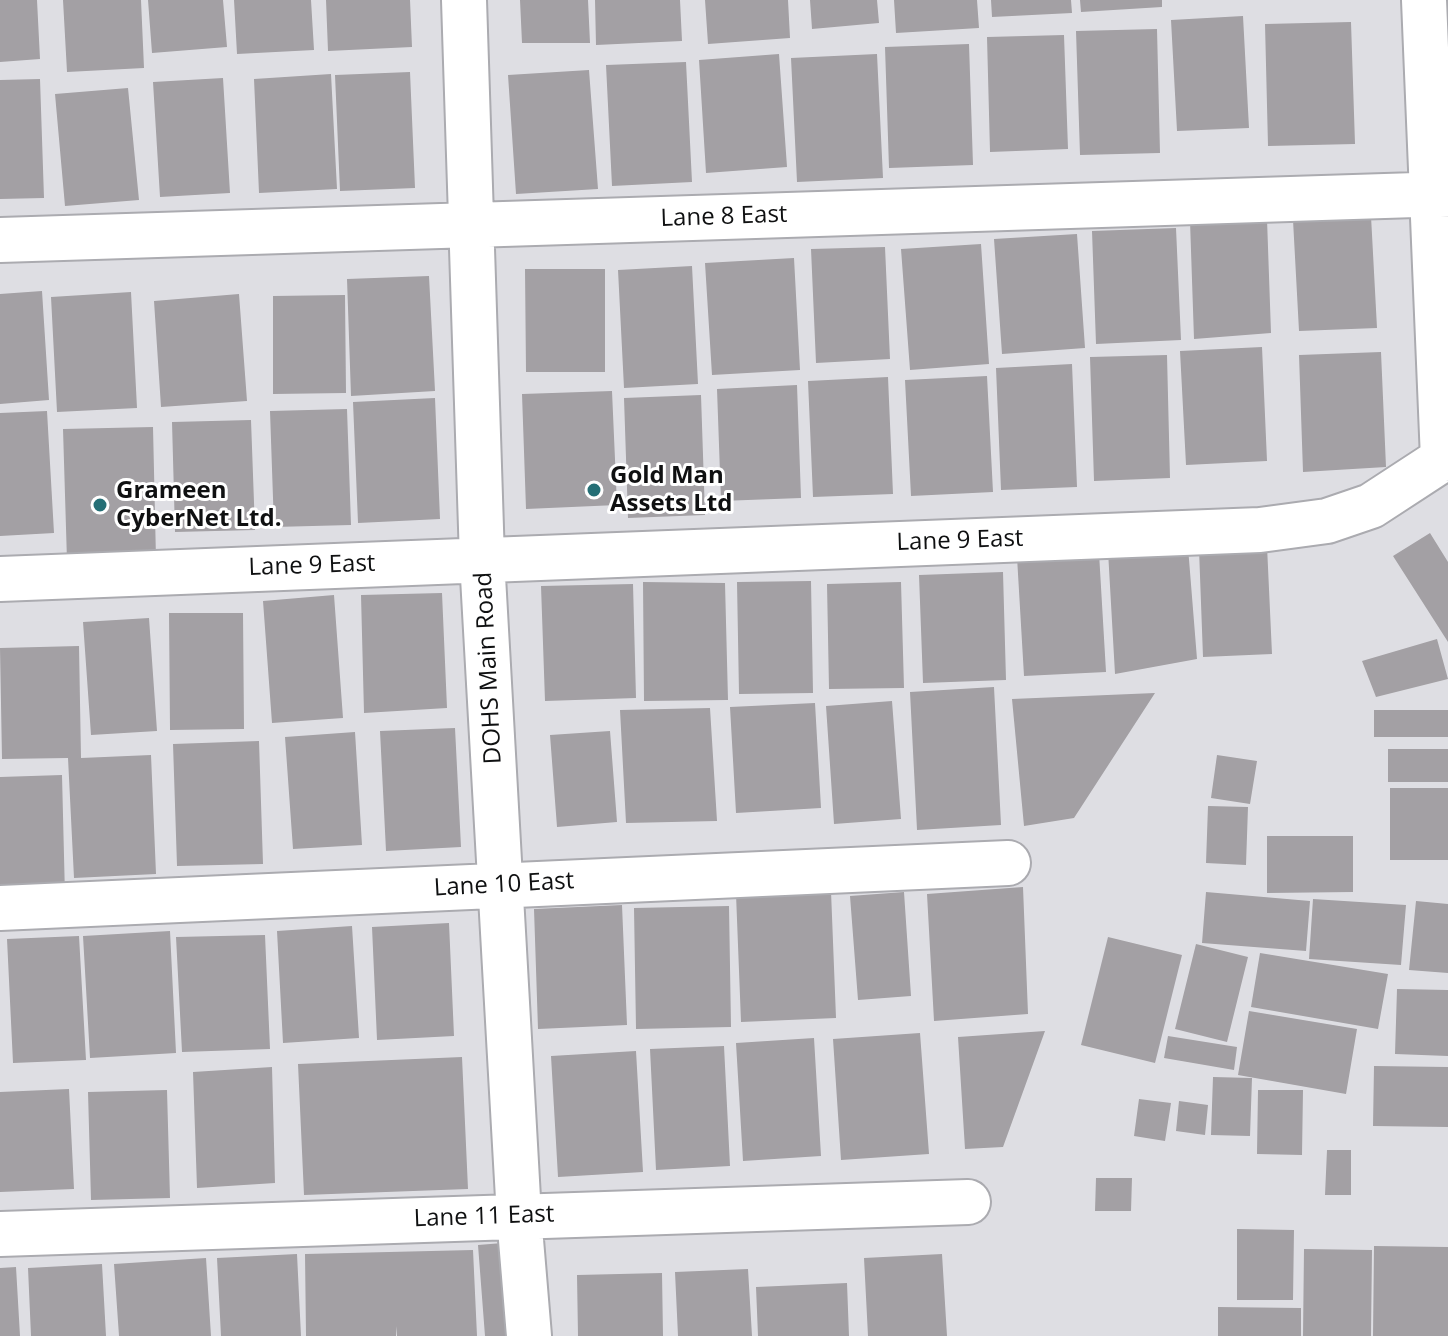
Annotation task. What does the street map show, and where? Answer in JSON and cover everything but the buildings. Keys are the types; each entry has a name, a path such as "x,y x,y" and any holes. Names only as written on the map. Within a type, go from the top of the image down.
{"street":[{"name":"DOHS Main Road","path":"464,0 482,559 519,1216 529,1336"},
{"name":"Lane 9 East","path":"0,579 1260,530 1327,521 1371,506 1446,459 1440,194 1424,0"},
{"name":"Lane 8 East","path":"0,240 1440,194"},
{"name":"Lane 10 East","path":"0,908 1008,863"},
{"name":"Lane 11 East","path":"0,1234 968,1202"}],"place":[{"name":"Gold Man Assets Ltd","path":"594,490"},
{"name":"Grameen CyberNet Ltd.","path":"100,505"}]}
